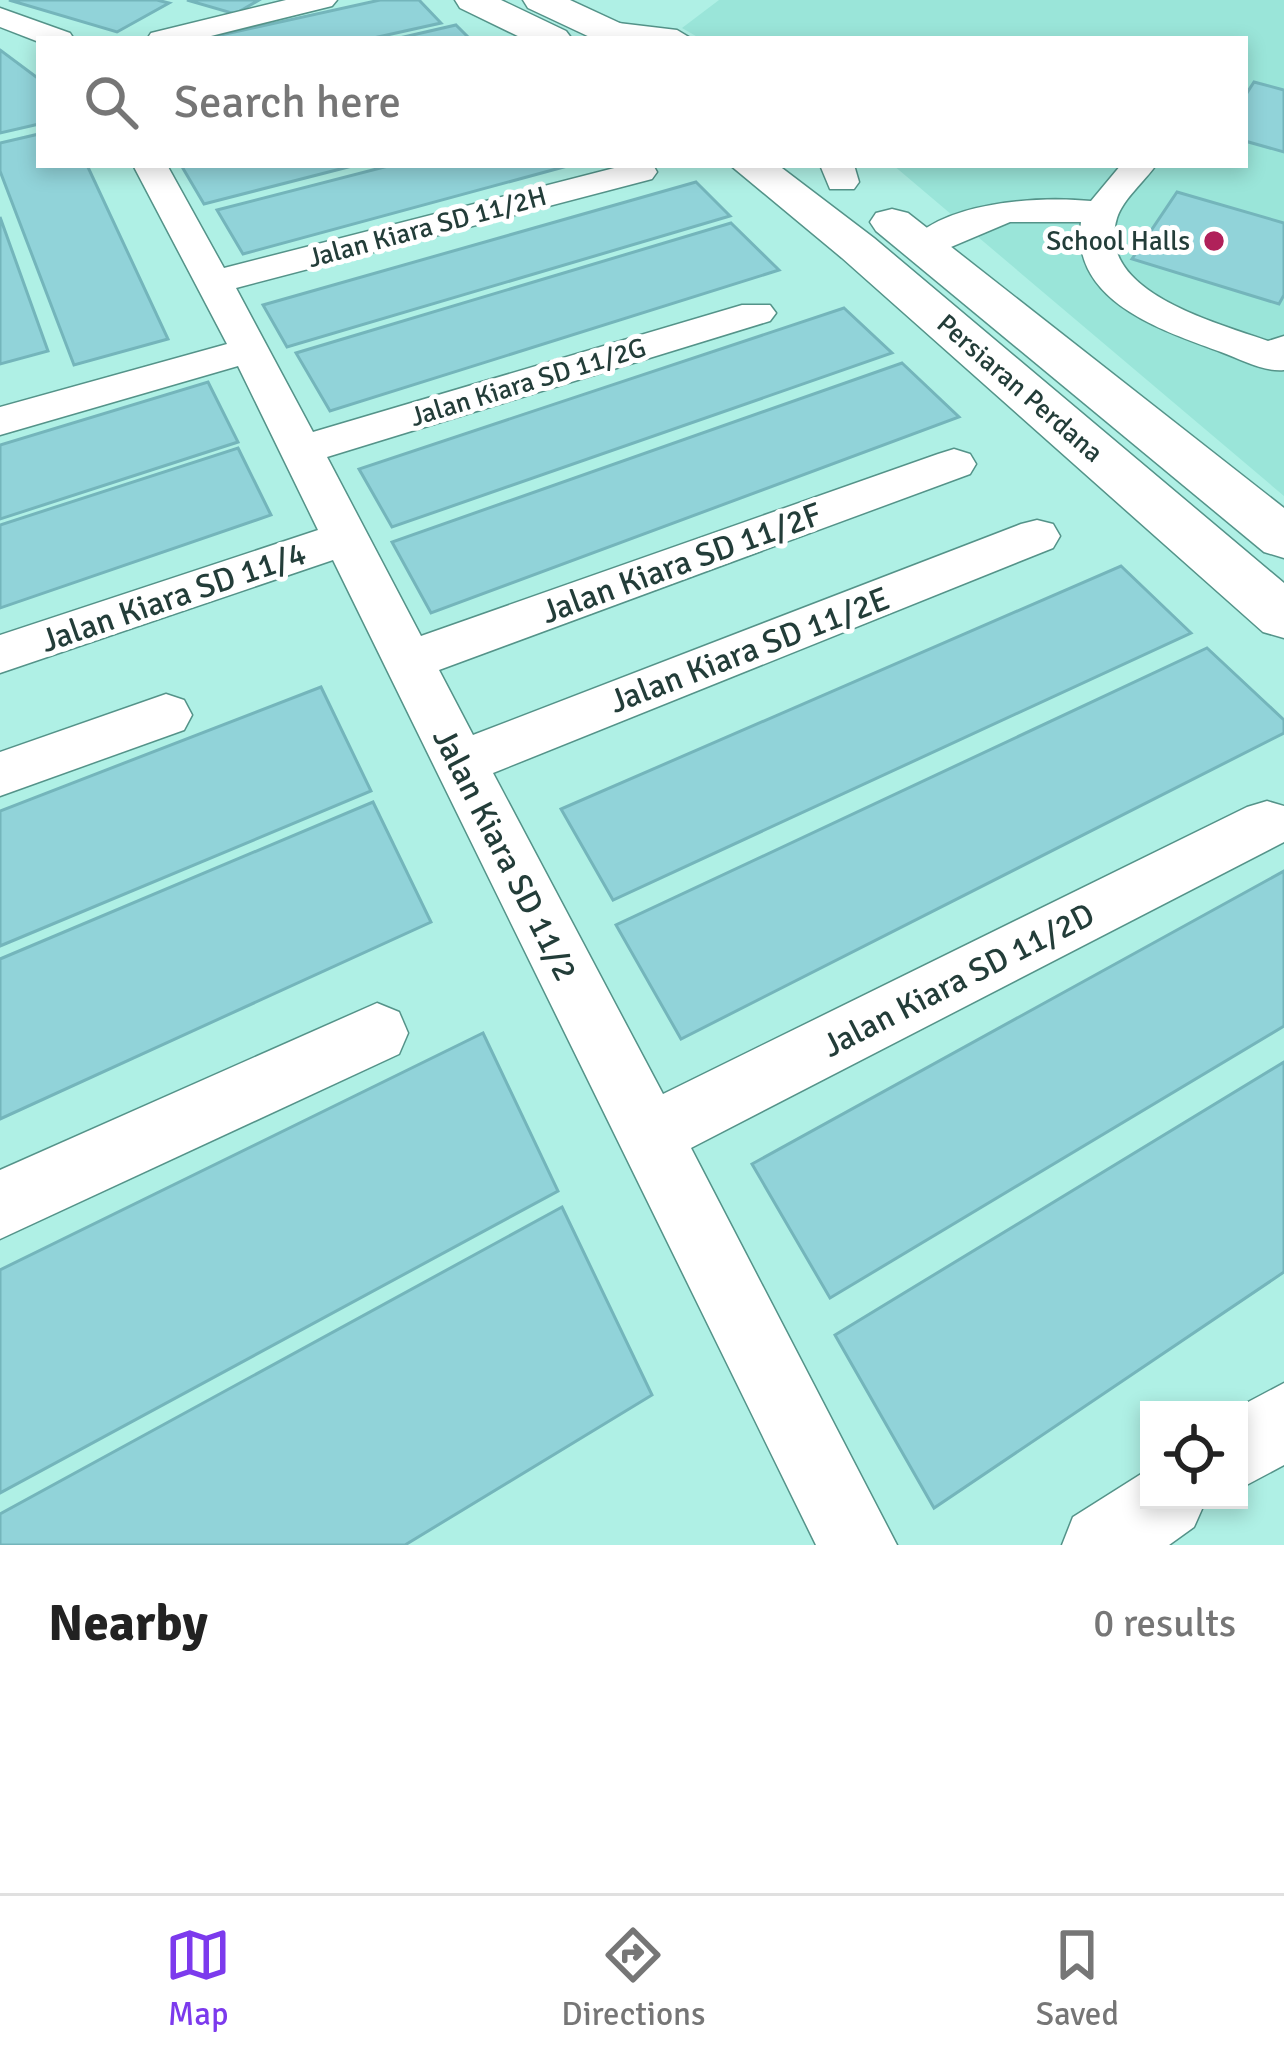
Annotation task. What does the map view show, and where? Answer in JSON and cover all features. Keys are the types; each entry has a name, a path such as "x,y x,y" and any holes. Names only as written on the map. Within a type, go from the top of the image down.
{"main road":[{"path":"472,0 547,36"},
{"path":"541,0 617,35"},
{"name":"Persiaran Perdana","path":"755,168 858,248 1284,616"},
{"name":"Persiaran Perdana","path":"832,171 1284,538"}],"street":[{"path":"173,36 322,0"},
{"path":"0,17 51,36"},
{"name":"Jalan Kiara SD 11/2","path":"152,168 250,350 858,1545"},
{"path":"1137,168 1100,213 1096,240 1102,265 1118,286 1144,304 1276,359 1284,348"},
{"name":"Jalan Kiara SD 11/2H","path":"214,282 640,172"},
{"path":"925,247 995,211 1015,206 1100,213"},
{"name":"Jalan Kiara SD 11/2G","path":"301,450 756,313"},
{"path":"0,422 250,350"},
{"name":"Jalan Kiara SD 11/2F","path":"408,661 954,464"},
{"name":"Jalan Kiara SD 11/2E","path":"460,763 1037,536"},
{"name":"Jalan Kiara SD 11/4","path":"0,654 346,538"},
{"path":"0,774 166,715"},
{"name":"Jalan Kiara SD 11/2D","path":"649,1135 1267,824"},
{"path":"0,1205 376,1034"},
{"path":"1248,1445 1284,1420"},
{"path":"1102,1545 1154,1509"}],"shaded area":[{"path":"719,0 1284,0 1284,496 897,168 1248,168 1248,36 696,36 682,28"}],"building":[{"path":"9,0 157,0 169,3 117,32"},
{"path":"187,0 259,0 235,14"},
{"path":"380,0 419,0 441,23 382,36 217,36"},
{"path":"456,25 467,36 408,36"},
{"path":"0,50 36,77 36,125 0,133"},
{"path":"1254,82 1284,90 1284,152 1248,142 1248,91"},
{"path":"36,135 36,168 88,168 168,339 74,365 0,171 0,143"},
{"path":"183,168 344,168 204,204"},
{"path":"380,168 560,168 243,254 217,210"},
{"path":"696,182 730,216 287,347 263,305"},
{"name":"School Halls","path":"1177,192 1284,223 1284,295 1279,304 1132,259"},
{"path":"0,217 48,351 0,364"},
{"path":"731,223 779,270 330,411 296,353"},
{"path":"844,308 892,353 392,527 359,469"},
{"path":"902,363 959,417 431,613 392,542"},
{"path":"208,382 238,442 0,519 0,445"},
{"path":"238,448 271,515 0,608 0,525"},
{"path":"1121,566 1191,633 613,900 561,809"},
{"path":"1207,648 1284,720 1284,733 681,1039 616,925"},
{"path":"321,687 371,791 0,946 0,811"},
{"path":"373,802 431,922 0,1119 0,959"},
{"path":"1284,871 1284,1026 830,1298 752,1164"},
{"path":"483,1033 558,1191 0,1493 0,1270"},
{"path":"1284,1062 1284,1272 934,1508 835,1335"},
{"path":"562,1207 652,1395 405,1545 0,1545 0,1514"}],"place":[{"name":"School Halls","path":"1214,241"}]}
